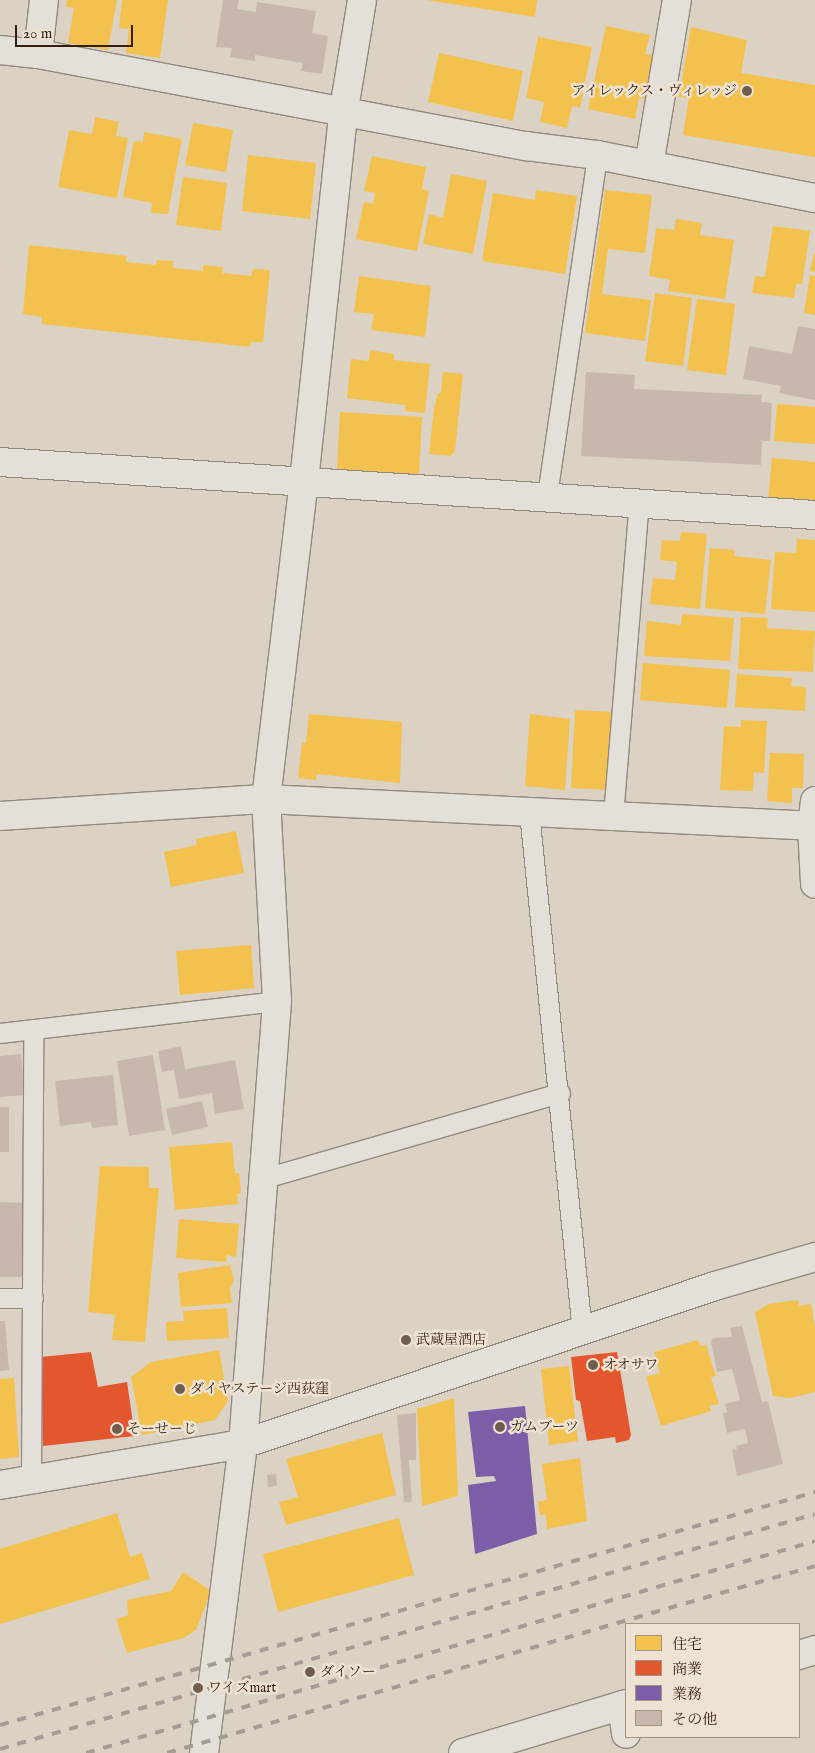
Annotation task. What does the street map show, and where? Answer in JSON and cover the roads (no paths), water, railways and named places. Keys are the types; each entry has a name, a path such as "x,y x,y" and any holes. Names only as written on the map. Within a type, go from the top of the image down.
{"street":[{"path":"38,54 44,0"},
{"path":"204,1753 243,1444 265,1178 277,1001 266,799 304,481 344,109 362,0"},
{"path":"648,165 677,0"},
{"path":"0,50 38,54 344,109 527,146 597,155 815,198"},
{"path":"0,462 546,495 815,515"},
{"path":"0,816 266,799 613,816 814,817 815,884"},
{"path":"0,1484 243,1444 715,1286 815,1257"},
{"path":"800,1655 815,1650"},
{"path":"462,1753 624,1704 625,1720"},
{"path":"626,1738 629,1753"}],"lane":[{"path":"546,495 597,155"},
{"path":"613,816 639,502"},
{"path":"529,812 560,1093 582,1332"},
{"path":"0,1033 277,1001"},
{"path":"31,1480 33,1029"},
{"path":"265,1178 560,1093"},
{"path":"0,1298 33,1298"}],"railway":[{"path":"0,1725 815,1492"},
{"path":"0,1749 815,1514"},
{"path":"86,1753 815,1541"},
{"path":"167,1753 815,1566"}],"place":[{"name":"アイレックス・ヴィレッジ","path":"747,91"},
{"name":"武蔵屋酒店","path":"406,1340"},
{"name":"オオサワ","path":"593,1365"},
{"name":"ダイヤステージ西荻窪","path":"180,1389"},
{"name":"ガムブーツ","path":"500,1427"},
{"name":"そーせーじ","path":"117,1429"},
{"name":"ダイソー","path":"310,1672"},
{"name":"ワイズmart","path":"198,1688"}]}
